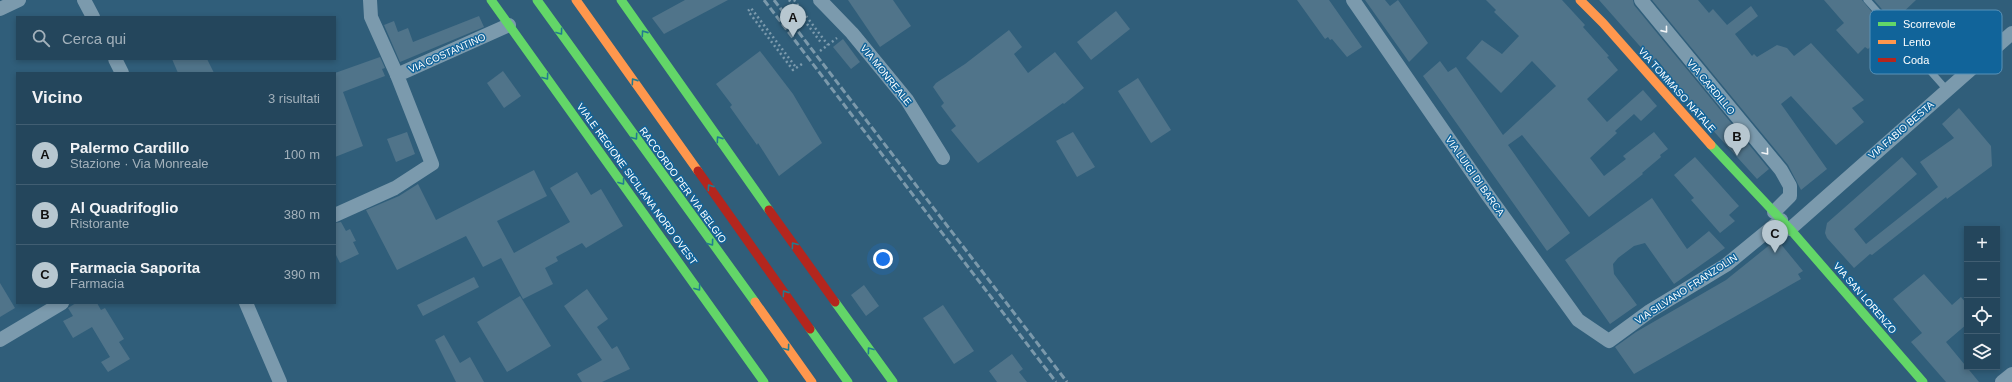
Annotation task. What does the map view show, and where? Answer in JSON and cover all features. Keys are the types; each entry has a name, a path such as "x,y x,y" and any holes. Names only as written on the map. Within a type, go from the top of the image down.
{"main road":[{"name":"VIALE REGIONE SICILIANA NORD OVEST","path":"490,0 764,382"},
{"name":"RACCORDO PER VIA BELGIO","path":"537,0 812,382"},
{"name":"RACCORDO PER VIA BELGIO","path":"576,0 848,382"},
{"path":"621,0 786,234 893,382"},
{"name":"VIA TOMMASO NATALE","path":"1580,0 1603,23 1728,164 1782,220"},
{"name":"VIA SAN LORENZO","path":"1782,220 1923,382"}],"street":[{"path":"0,9 19,0"},
{"path":"84,0 92,16"},
{"path":"370,0 371,17 397,75"},
{"name":"VIA MONREALE","path":"820,0 852,33 907,100 944,158"},
{"name":"VIA LUIGI DI BARCA","path":"1353,0 1487,194 1578,320 1608,342"},
{"name":"VIA CARDILLO","path":"1641,0 1781,170 1790,186 1790,196 1782,220"},
{"name":"VIA COSTANTINO","path":"336,215 395,188 432,164 397,75 509,25"},
{"name":"VIA FABIO BESTA","path":"2002,42 2012,33"},
{"path":"115,60 121,72"},
{"name":"VIA FABIO BESTA","path":"1782,220 1965,74"},
{"name":"VIA SILVANO FRANZOLIN","path":"1608,342 1650,311 1726,265 1782,220"},
{"path":"0,340 60,304"},
{"path":"246,304 280,382"},
{"path":"2002,382 2012,374"}],"lane":[{"path":"1867,0 1876,10"},
{"path":"1933,74 1947,90"}],"path":[{"path":"789,0 822,44"},
{"path":"794,0 828,44"},
{"path":"795,66 751,8 748,11 793,70 802,64"}],"building":[{"path":"685,0 728,0 664,34 652,18"},
{"path":"848,0 893,0 911,26 880,47"},
{"path":"1297,0 1329,0 1362,47 1347,57 1332,39 1330,40 1328,37 1325,39"},
{"path":"1365,0 1385,0 1390,6 1398,0 1428,43 1409,62"},
{"path":"1486,0 1562,0 1585,25 1583,27 1609,56 1607,57 1618,70 1587,99 1607,122 1643,90 1657,106 1641,121 1634,114 1615,131 1617,133 1590,158 1604,176 1626,159 1623,156 1654,132 1668,149 1642,173 1643,174 1589,217 1522,135 1508,145 1570,233 1547,251 1423,76 1440,61 1448,72 1456,67 1503,135 1556,86 1532,61 1501,93 1466,58 1482,40 1502,54 1519,36 1494,12 1496,10"},
{"path":"1599,0 1633,0 1634,5 1769,169 1757,179 1708,125 1656,58 1653,61"},
{"path":"1652,0 1698,0 1709,13 1713,9 1727,25 1751,6 1758,16 1735,34 1752,56 1754,54 1757,57 1777,45 1787,48 1794,56 1811,43 1864,100 1852,108 1864,122 1836,145 1791,96 1781,104 1827,169 1801,190 1788,165"},
{"path":"1824,0 1862,0 1870,10 1870,47 1868,49 1865,47 1858,54 1836,30 1844,23"},
{"path":"1874,0 1916,0 1905,10 1883,10"},
{"path":"1116,11 1130,29 1091,60 1077,42"},
{"path":"479,16 484,27 400,62 384,25 394,21 398,32 408,28 413,42"},
{"path":"1009,30 1022,47 1014,54 1028,73 1055,52 1084,88 1064,104 1063,103 978,163 951,130 956,126 941,106 944,103 933,87 936,83 965,64"},
{"path":"843,39 860,62 851,69 833,47"},
{"path":"760,51 793,94 822,143 779,176 758,143 757,145 730,107 732,105 716,84"},
{"path":"380,57 385,68 382,69 385,76 343,92 363,146 336,157 336,73"},
{"path":"172,60 208,60 214,72 178,72"},
{"path":"503,71 521,96 504,108 487,83"},
{"path":"1138,78 1171,130 1151,143 1118,91"},
{"path":"1959,108 1991,146 1992,166 1947,199 1946,197 1872,255 1870,254 1854,268 1827,238 1825,233 1827,223 1902,157 1917,174 1854,229 1866,244 1938,187 1920,162 1954,138 1942,124"},
{"path":"407,132 415,154 396,162 387,139"},
{"path":"1073,132 1095,167 1077,177 1056,141"},
{"path":"1695,157 1739,206 1729,215 1735,221 1720,233 1691,200 1694,198 1674,175"},
{"path":"534,170 547,196 497,221 514,253 570,222 550,188 577,172 591,195 601,189 623,226 586,248 582,243 556,257 558,261 545,268 553,284 523,299 501,258 483,267 466,236 397,270 366,210 399,196 418,184 436,220"},
{"path":"1652,198 1687,249 1709,231 1725,248 1674,284 1645,243 1634,246 1618,258 1613,264 1614,274 1637,305 1610,324 1565,260"},
{"path":"341,222 346,231 350,229 356,241 353,242 359,254 340,263 336,255 336,223"},
{"path":"1772,243 1774,247 1780,243 1803,271 1798,274 1801,279 1634,374 1615,347 1636,332 1726,280"},
{"path":"1924,274 1952,305 1961,297 1964,300 1964,327 1946,342 1964,364 1964,370 1969,370 1979,382 1946,382 1911,342 1922,333 1893,299"},
{"path":"474,277 479,287 423,316 417,305"},
{"path":"0,283 15,308 0,317"},
{"path":"864,285 879,306 866,316 851,295"},
{"path":"587,289 608,319 597,327 612,349 617,346 630,369 602,382 582,382 577,374 602,360 564,306"},
{"path":"520,296 551,346 507,372 477,322"},
{"path":"74,304 98,304 101,310 105,308 124,339 119,342 130,359 108,372 101,362 110,357 92,327 73,338 63,321 73,316 68,308"},
{"path":"943,305 974,351 954,364 923,318"},
{"path":"444,335 460,363 470,357 484,382 456,382 435,340"},
{"path":"1012,354 1023,369 1019,372 1027,382 997,382 989,371"}],"railway":[{"path":"764,0 1056,382"},
{"path":"774,0 1067,382"}],"traffic: fast":[{"path":"491,0 764,382"},
{"path":"537,0 755,302"},
{"path":"621,0 769,210"},
{"path":"1711,145 1790,229 1923,382"},
{"path":"835,302 893,382"},
{"path":"810,329 848,382"}],"traffic: slow":[{"path":"576,0 698,171"},
{"path":"1580,0 1603,23 1711,145"},
{"path":"755,302 812,382"}],"traffic: jam":[{"path":"698,171 810,329"},
{"path":"769,210 835,302"}],"place":[{"name":"Palermo Cardillo","path":"793,37"},
{"name":"Al Quadrifoglio","path":"1737,156"},
{"name":"Farmacia Saporita","path":"1775,253"}]}
